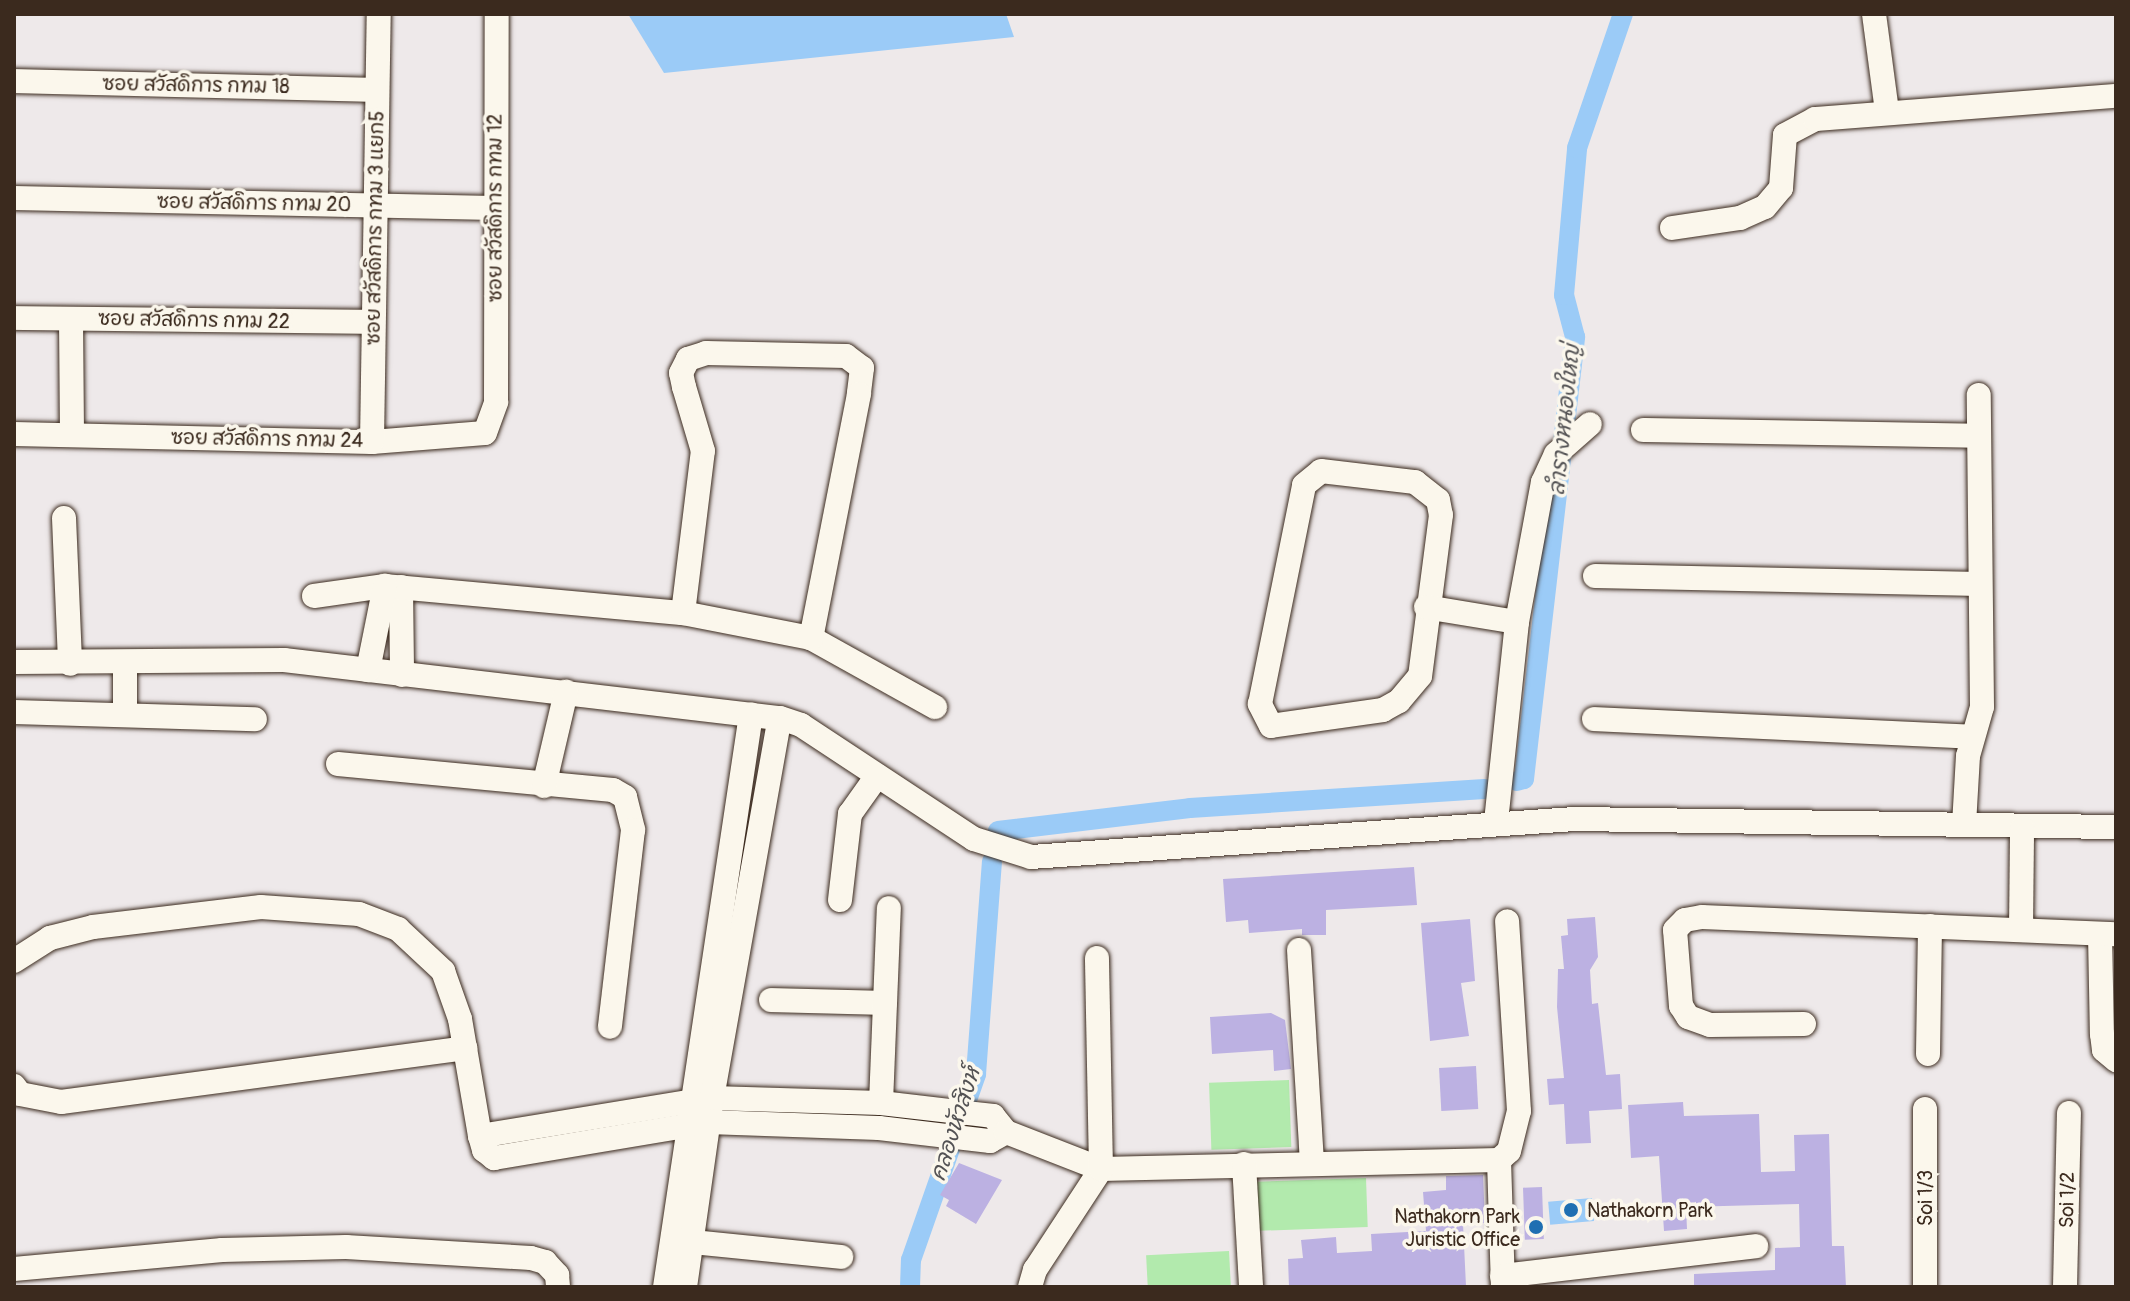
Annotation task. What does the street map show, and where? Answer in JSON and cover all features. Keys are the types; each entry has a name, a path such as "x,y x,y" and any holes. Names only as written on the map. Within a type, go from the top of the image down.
{"street":[{"name":"ซอย สวัสดิการ กทม 3 แยก5","path":"372,442 379,14"},
{"name":"ซอย สวัสดิการ กทม 12","path":"496,402 494,208 497,14"},
{"path":"1874,14 1887,112"},
{"name":"ซอย สวัสดิการ กทม 18","path":"14,81 377,90"},
{"path":"1672,228 1740,218 1765,207 1781,188 1785,135 1795,126 1887,112 2116,96"},
{"name":"ซอย สวัสดิการ กทม 20","path":"14,198 494,208"},
{"name":"ซอย สวัสดิการ กทม 22","path":"14,318 373,322"},
{"path":"71,319 72,435"},
{"path":"683,613 703,451 681,373 688,359 706,353 846,356 862,368 859,394 811,638"},
{"path":"1964,825 1971,737 1982,707 1979,395"},
{"name":"ซอย สวัสดิการ กทม 24","path":"14,434 372,442 485,433 496,402"},
{"path":"1496,822 1517,622 1543,482 1556,454 1583,429"},
{"path":"1643,430 1979,436"},
{"path":"1321,471 1415,482 1430,488 1441,515 1426,607 1420,676 1399,701 1383,710 1287,724 1271,726 1264,719 1260,704 1304,485 1321,471"},
{"path":"64,518 70,664"},
{"path":"1595,576 1980,584"},
{"path":"314,596 393,586 683,613 811,638 935,707"},
{"path":"368,670 393,586"},
{"path":"393,586 402,675"},
{"path":"1426,607 1517,622"},
{"path":"14,662 70,664 284,660 780,718 801,725 974,839 1031,857 1496,822 1705,819 2022,828 2116,827"},
{"path":"125,662 125,715"},
{"path":"544,786 566,692"},
{"path":"14,712 255,719"},
{"path":"685,1287 692,1242 699,1111 751,714"},
{"path":"665,1287 780,718"},
{"path":"1594,719 1971,737"},
{"path":"338,764 544,786 613,790 625,797 633,816 610,1027"},
{"path":"840,900 850,814 877,776"},
{"path":"2021,930 2022,828"},
{"path":"14,961 50,938 93,927 261,907 359,914 398,929 443,971 465,1048 480,1136 488,1154 506,1159 699,1111 881,1103 993,1116 1006,1132 1101,1169 1312,1161 1499,1160 1509,1151 1519,1111 1507,921"},
{"path":"881,1103 889,908"},
{"path":"1804,1024 1710,1025 1688,1017 1681,1006 1675,930 1685,920 1702,917 2108,934 2102,1034 2104,1050 2116,1060"},
{"path":"1928,1054 1930,926"},
{"path":"1299,950 1312,1161"},
{"path":"1030,1287 1041,1260 1101,1169 1097,958"},
{"path":"771,1000 885,1003"},
{"path":"14,1086 20,1094 61,1102 465,1048"},
{"name":"Soi 1/3","path":"1925,1109 1925,1287"},
{"path":"699,1111 990,1141 1006,1132"},
{"name":"Soi 1/2","path":"2065,1287 2069,1113"},
{"path":"1499,1160 1503,1281 1756,1246"},
{"path":"1244,1164 1251,1287"},
{"path":"692,1242 841,1257"},
{"path":"14,1269 222,1250 346,1247 531,1258 545,1262 557,1275 558,1287"}],"green space":[{"path":"1289,1080 1291,1147 1211,1150 1209,1083"},
{"path":"1366,1178 1368,1227 1259,1231 1257,1182"},
{"path":"1229,1251 1231,1287 1148,1287 1146,1255"}],"water":[{"path":"628,14 1006,14 1014,37 664,73"},
{"name":"Nathakorn Park","path":"1592,1198 1594,1221 1550,1225 1548,1202"}],"building":[{"path":"1414,867 1417,905 1326,910 1326,935 1302,935 1302,929 1249,933 1248,920 1226,922 1223,879"},
{"path":"1595,917 1598,957 1590,970 1592,1004 1598,1003 1606,1075 1620,1074 1622,1109 1589,1111 1591,1143 1566,1144 1564,1104 1549,1105 1547,1079 1564,1078 1557,1007 1558,969 1564,969 1561,936 1568,935 1567,919"},
{"path":"1470,919 1475,981 1461,983 1469,1036 1430,1041 1421,923"},
{"path":"1271,1013 1285,1020 1291,1069 1274,1071 1273,1050 1212,1054 1210,1017"},
{"path":"1476,1066 1478,1109 1441,1111 1439,1068"},
{"path":"1683,1102 1684,1116 1759,1114 1761,1172 1795,1171 1794,1135 1829,1134 1832,1246 1844,1246 1846,1287 1694,1287 1694,1274 1775,1270 1775,1248 1800,1247 1799,1204 1686,1207 1687,1229 1664,1231 1659,1156 1631,1158 1628,1105"},
{"path":"959,1163 1002,1180 976,1224 946,1206 949,1200 940,1195"},
{"path":"1483,1175 1485,1223 1463,1224 1466,1286 1289,1287 1288,1259 1303,1258 1301,1240 1336,1237 1337,1253 1372,1251 1371,1234 1426,1231 1423,1192 1446,1190 1446,1176"},
{"path":"1542,1187 1544,1239 1525,1240 1523,1188"}],"waterway":[{"name":"ลำรางหนองใหญ่","path":"1517,781 1524,779 1575,337 1564,295 1577,148 1623,14"},
{"name":"ลำรางหนองใหญ่","path":"998,831 1190,808 1484,789"},
{"name":"คลองหัวสิงห์","path":"910,1287 911,1260 976,1074 992,862"}],"place":[{"name":"Nathakorn Park","path":"1571,1210"},
{"name":"Nathakorn Park Juristic Office","path":"1536,1227"}]}
